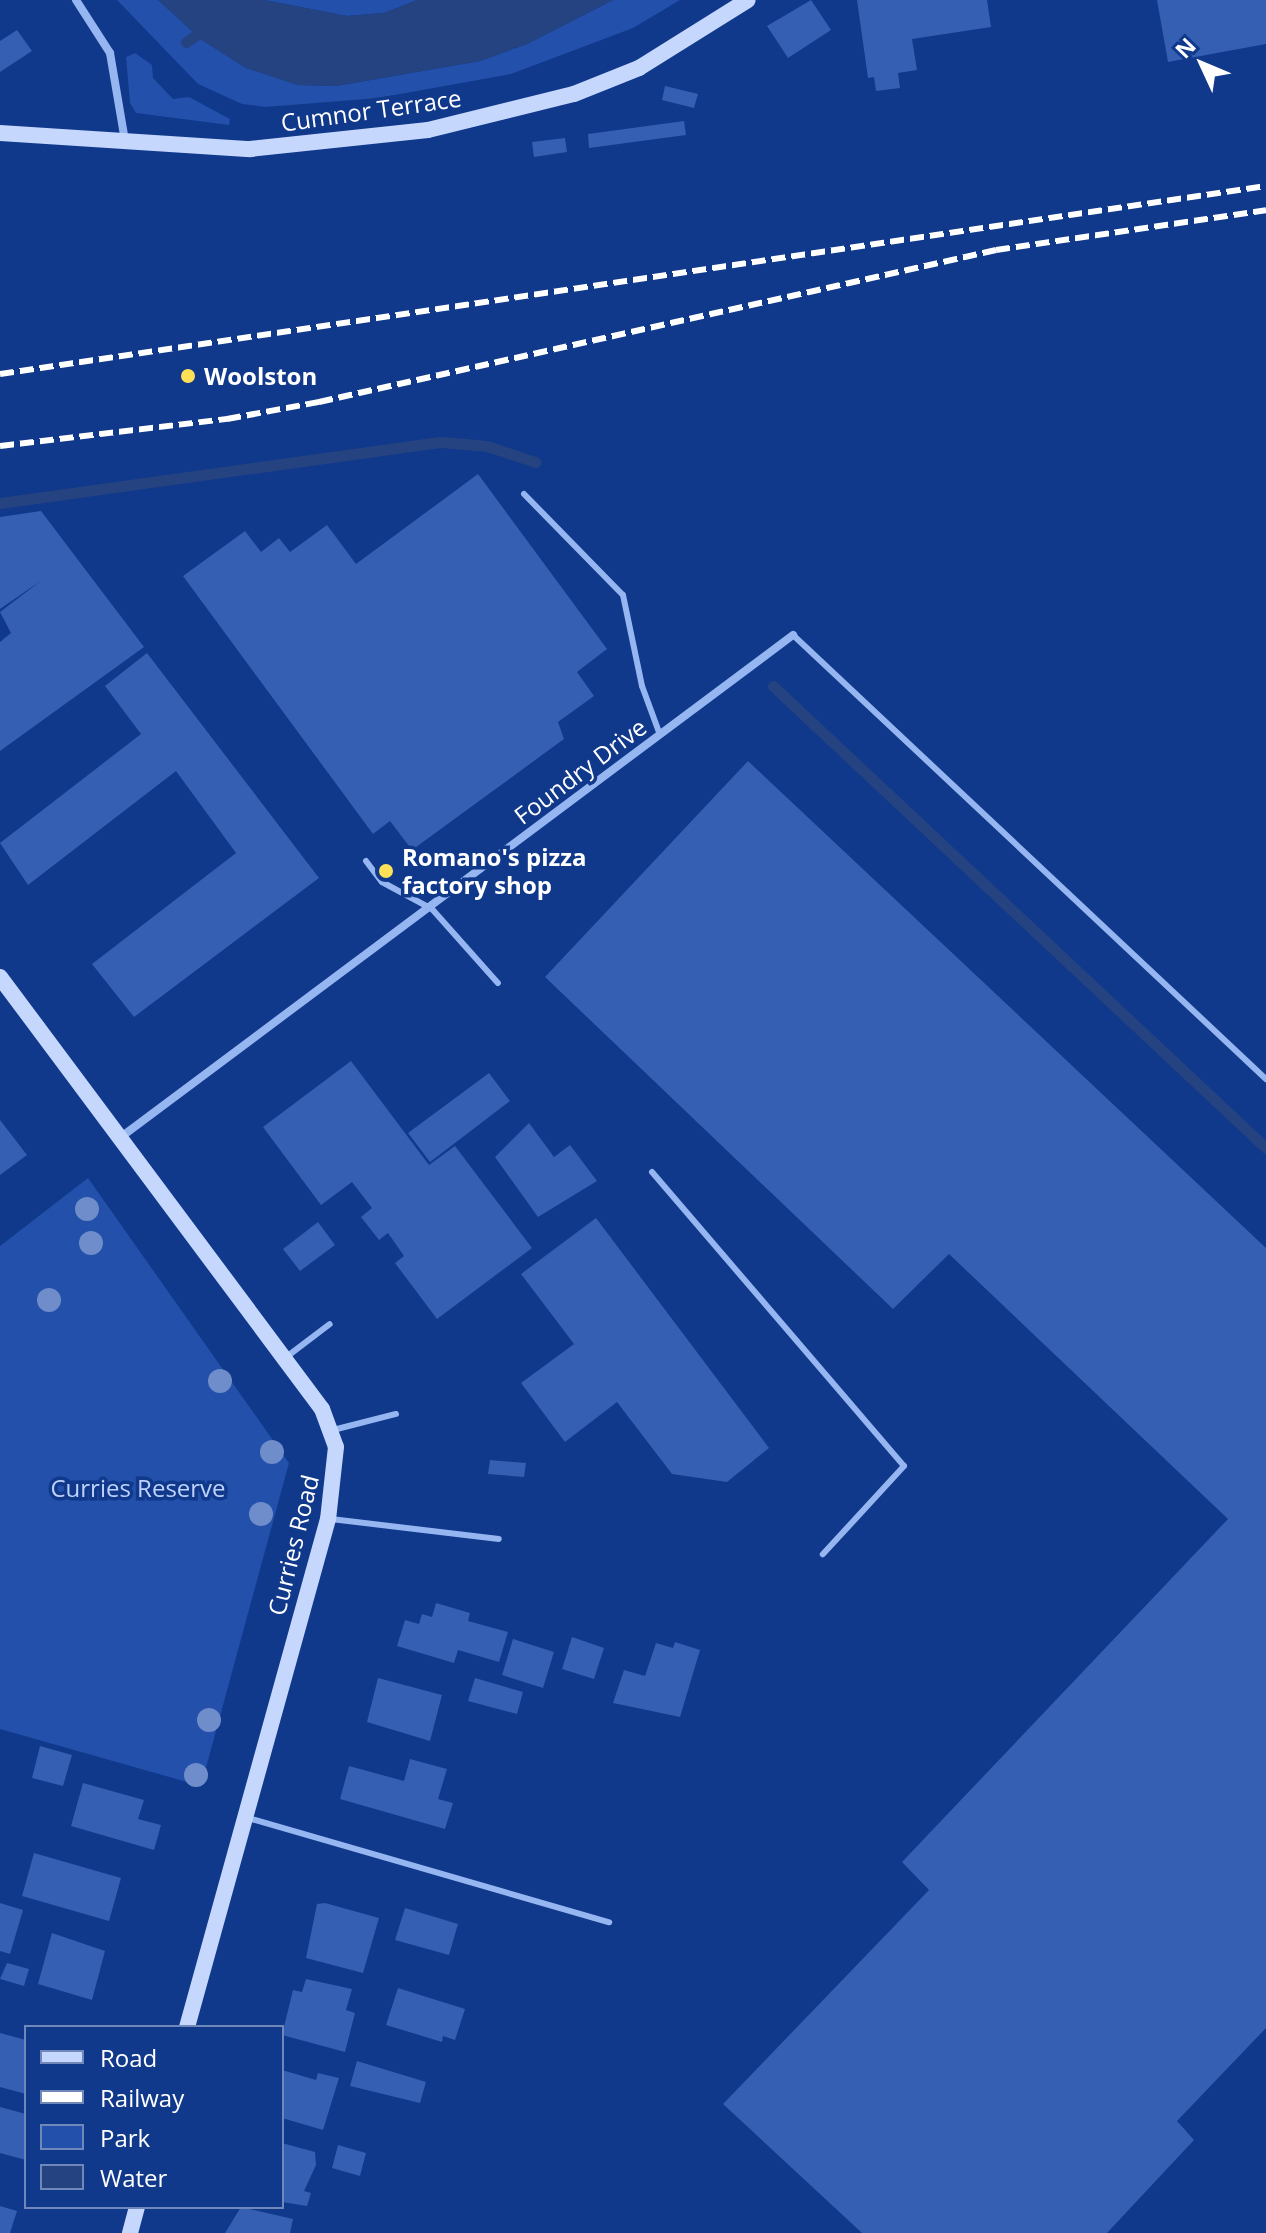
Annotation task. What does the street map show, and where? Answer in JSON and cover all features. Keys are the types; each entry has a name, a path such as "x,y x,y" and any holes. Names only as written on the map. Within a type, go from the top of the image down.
{"street":[{"path":"76,0 110,53 125,142"},
{"name":"Cumnor Terrace","path":"0,133 197,148 299,147 497,115 574,94 639,68 748,0"},
{"name":"Foundry Drive","path":"121,1137 432,909 793,635"},
{"name":"Curries Road","path":"0,977 285,1358 333,1431 337,1467 328,1519 188,2025"},
{"path":"130,2233 136,2209"}],"lane":[{"path":"524,494 623,595 642,686 660,735"},
{"path":"793,635 1266,1079"},
{"path":"366,861 382,882 432,909 498,983"},
{"path":"652,1172 904,1466 823,1554"},
{"path":"285,1358 330,1324"},
{"path":"333,1431 396,1414"},
{"path":"328,1519 499,1539"},
{"path":"245,1817 609,1922"}],"green space":[{"path":"117,0 158,0 202,40 246,68 298,85 336,86 480,61 527,44 613,0 680,0 633,28 511,74 378,98 266,107 242,104 198,84"},
{"path":"264,0 417,0 384,13 347,16"},
{"path":"135,53 152,65 153,78 173,99 189,97 230,119 229,125 136,113 130,103 126,57"},
{"name":"Curries Reserve","path":"88,1178 289,1463 201,1786 0,1729 0,1246"}],"water":[{"path":"158,0 264,0 347,16 384,13 417,0 613,0 527,44 480,61 336,86 298,85 246,68 202,40"}],"building":[{"path":"811,0 831,30 788,58 767,26"},
{"path":"857,0 987,0 991,27 912,39 917,70 898,73 900,88 876,91 874,77 868,78"},
{"path":"1157,0 1266,0 1266,44 1168,62"},
{"path":"17,30 32,51 0,72 0,41"},
{"path":"665,86 698,94 694,108 662,100"},
{"path":"684,121 686,135 589,148 588,134"},
{"path":"565,138 567,152 534,157 532,142"},
{"path":"478,474 607,649 577,672 594,696 558,722 564,739 412,850 390,821 373,834 183,576 245,531 261,552 279,538 290,552 327,525 356,564"},
{"path":"41,511 144,647 0,751 0,642 11,633 0,612 42,580 0,609 0,517"},
{"path":"147,653 319,878 134,1017 92,964 236,853 176,771 28,885 0,843 141,734 105,686"},
{"path":"748,761 1266,1248 1266,2028 1177,2121 1194,2140 1107,2233 862,2233 723,2104 929,1890 902,1862 1228,1519 949,1254 893,1309 545,977"},
{"path":"351,1061 429,1165 455,1146 532,1248 437,1319 395,1263 404,1256 388,1233 379,1240 361,1217 372,1208 352,1182 321,1205 263,1127"},
{"path":"489,1073 510,1101 430,1162 408,1133"},
{"path":"0,1120 27,1155 0,1175"},
{"path":"529,1123 554,1157 570,1145 597,1181 538,1217 495,1157"},
{"path":"596,1218 769,1448 727,1482 672,1474 617,1402 565,1442 521,1383 574,1344 521,1274"},
{"path":"318,1222 335,1245 300,1271 283,1249"},
{"path":"490,1460 526,1463 524,1477 488,1474"},
{"path":"436,1603 470,1613 468,1621 508,1632 499,1662 458,1650 454,1663 397,1646 405,1620 419,1624 422,1614 432,1617"},
{"path":"572,1637 604,1648 594,1679 562,1669"},
{"path":"513,1639 554,1652 543,1688 502,1675"},
{"path":"675,1642 700,1650 680,1717 613,1703 624,1670 645,1676 656,1643 673,1648"},
{"path":"378,1678 442,1695 430,1741 367,1722"},
{"path":"475,1678 523,1692 517,1714 468,1701"},
{"path":"40,1746 72,1755 63,1786 32,1778"},
{"path":"410,1759 447,1769 438,1799 453,1803 445,1829 340,1799 349,1766 404,1781"},
{"path":"83,1783 144,1800 138,1819 161,1825 154,1850 71,1826"},
{"path":"34,1853 121,1878 109,1921 22,1896"},
{"path":"0,1903 23,1910 10,1954 0,1951"},
{"path":"325,1903 379,1918 363,1973 306,1958 317,1904"},
{"path":"405,1908 458,1924 449,1955 395,1940"},
{"path":"52,1933 105,1951 92,2000 38,1984"},
{"path":"7,1963 29,1969 24,1986 0,1979"},
{"path":"306,1979 352,1989 346,2010 355,2013 345,2052 284,2036 293,1990 302,1992"},
{"path":"398,1988 465,2009 455,2040 443,2036 442,2042 386,2025"},
{"path":"0,2033 24,2039 24,2093 0,2087"},
{"path":"357,2061 426,2082 420,2103 350,2086"},
{"path":"284,2071 316,2080 318,2073 339,2078 323,2130 284,2119"},
{"path":"0,2107 24,2113 24,2159 0,2153"},
{"path":"284,2144 315,2152 316,2165 304,2191 311,2193 307,2206 284,2202"},
{"path":"338,2145 366,2153 360,2176 332,2168"},
{"path":"0,2206 17,2211 10,2233 0,2233"},
{"path":"240,2209 293,2219 290,2233 225,2233"}],"waterway":[{"path":"186,42 205,29"},
{"path":"0,503 442,442 487,446 535,462"},
{"path":"773,686 1266,1148"}],"railway":[{"path":"0,374 1266,186"},
{"path":"0,446 227,419 319,402 996,250 1266,210"}],"place":[{"name":"Woolston","path":"188,376"},
{"name":"Romano's pizza factory shop","path":"386,871"}]}
